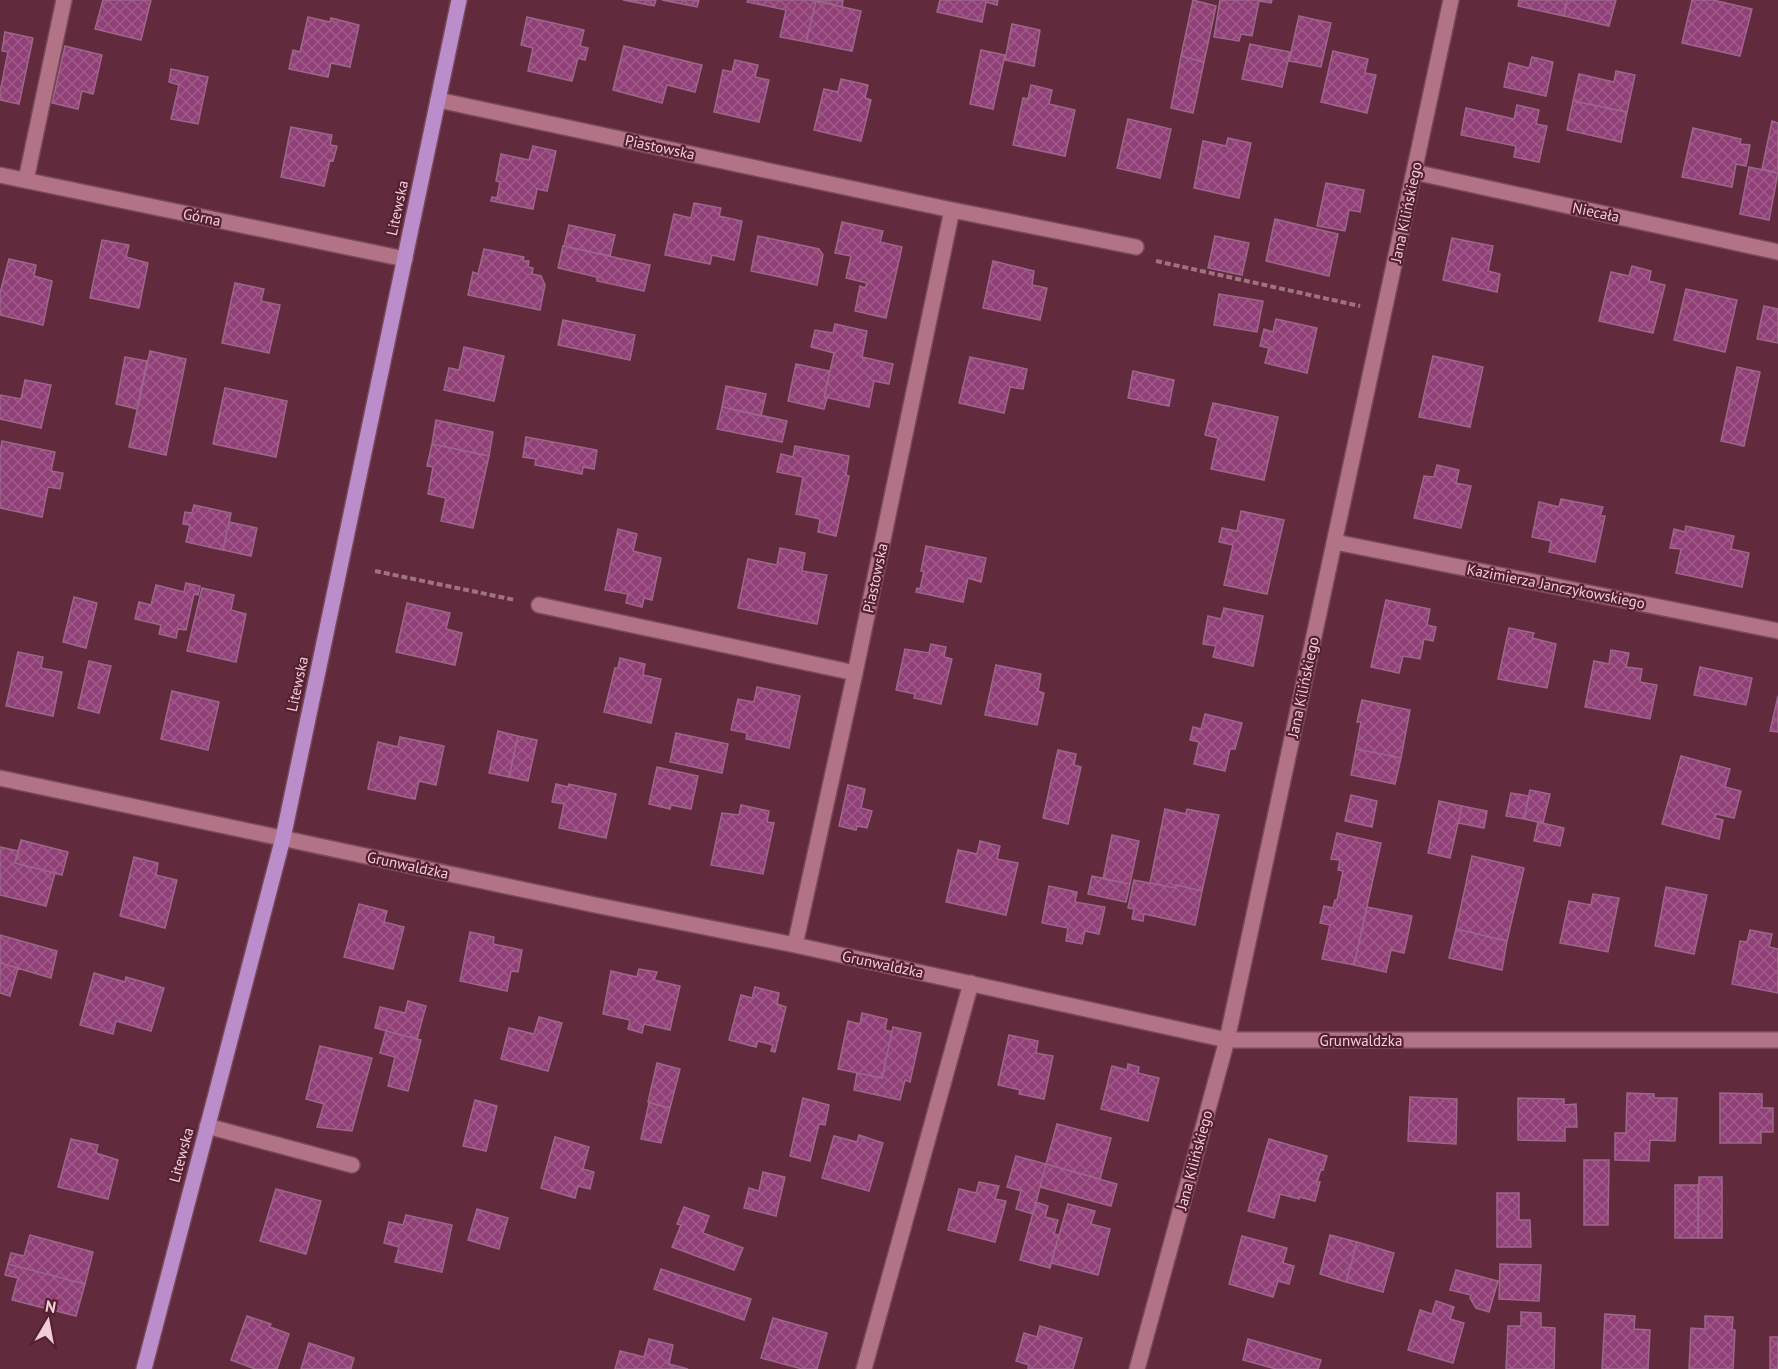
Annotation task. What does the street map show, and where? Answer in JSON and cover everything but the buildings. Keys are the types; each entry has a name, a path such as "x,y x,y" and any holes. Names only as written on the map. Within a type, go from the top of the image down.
{"main road":[{"name":"Litewska","path":"144,1369 284,838 459,0"}],"street":[{"path":"26,180 64,0"},
{"name":"Jana Kilińskiego","path":"1137,1369 1227,1040 1451,0"},
{"name":"Piastowska","path":"438,100 951,210 1136,247"},
{"name":"Niecała","path":"1414,172 1778,252"},
{"name":"Górna","path":"0,174 405,259"},
{"name":"Piastowska","path":"795,945 855,673 951,210"},
{"name":"Kazimierza Janczykowskiego","path":"1335,542 1778,631"},
{"path":"539,605 855,673"},
{"name":"Grunwaldzka","path":"0,778 600,906 795,945 1227,1040 1778,1040"},
{"path":"864,1369 971,983"},
{"path":"207,1126 352,1165"}],"path":[{"path":"1136,247 1155,261 1363,307"},
{"path":"375,570 539,605"}]}
